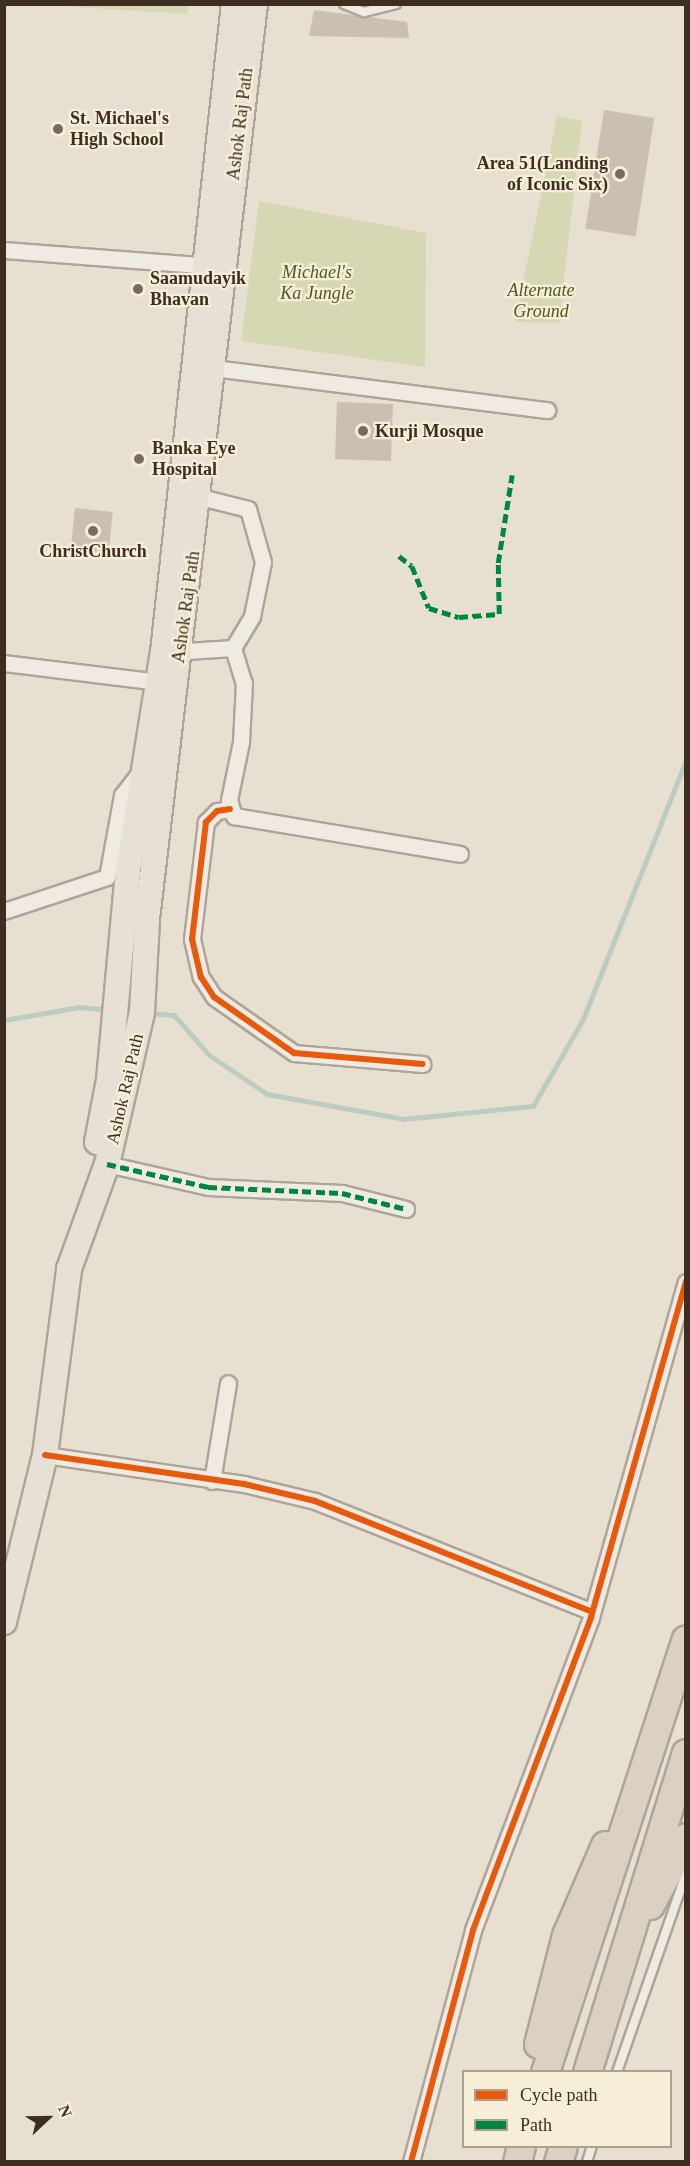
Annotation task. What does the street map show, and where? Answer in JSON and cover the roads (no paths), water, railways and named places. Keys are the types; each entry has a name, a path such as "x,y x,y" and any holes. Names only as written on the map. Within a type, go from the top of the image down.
{"highway":[{"path":"546,2070 686,1639"},
{"path":"588,2070 686,1753"},
{"path":"533,2070 566,1935 598,1857 639,1787"},
{"path":"626,1946 686,1837"}],"main road":[{"name":"Ashok Raj Path","path":"4,1622 45,1455 69,1269 107,1164 120,1076 146,763 172,652 214,266 234,4"},
{"name":"Ashok Raj Path","path":"214,266 255,4"},
{"name":"Ashok Raj Path","path":"178,598 201,496 203,366"},
{"name":"Ashok Raj Path","path":"135,917 163,689"},
{"name":"Ashok Raj Path","path":"92,1204 93,1162 120,1076"}],"street":[{"path":"4,250 214,266"},
{"path":"203,366 547,410"},
{"path":"201,496 248,509 263,562 252,616 233,648 244,683 230,810 234,816 460,854"},
{"path":"172,652 233,648"},
{"path":"4,663 163,689"},
{"path":"4,911 107,877 122,795 146,763"},
{"path":"230,810 217,811 206,822 192,939 201,978 214,997 294,1053 423,1064"},
{"path":"107,1164 208,1187 342,1193 406,1209"},
{"path":"411,2162 473,1930 592,1612 686,1282"},
{"path":"213,1481 228,1383"},
{"path":"45,1455 213,1481 315,1501 592,1612"}],"lane":[{"path":"344,4 364,12 396,4"},
{"path":"617,2070 686,1874"}],"waterway":[{"path":"149,1013 174,1015 209,1055 267,1094 404,1119 533,1106 583,1019 686,760"},
{"path":"4,1020 80,1007 110,1010"}],"place":[{"name":"St. Michael's High School","path":"58,129"},
{"name":"Area 51(Landing of Iconic Six)","path":"620,174"},
{"name":"Saamudayik Bhavan","path":"138,289"},
{"name":"Kurji Mosque","path":"363,431"},
{"name":"Banka Eye Hospital","path":"139,459"},
{"name":"ChristChurch","path":"93,531"}],"park label":[{"name":"Michael's Ka Jungle","path":"317,283"},
{"name":"Alternate Ground","path":"541,301"}]}
